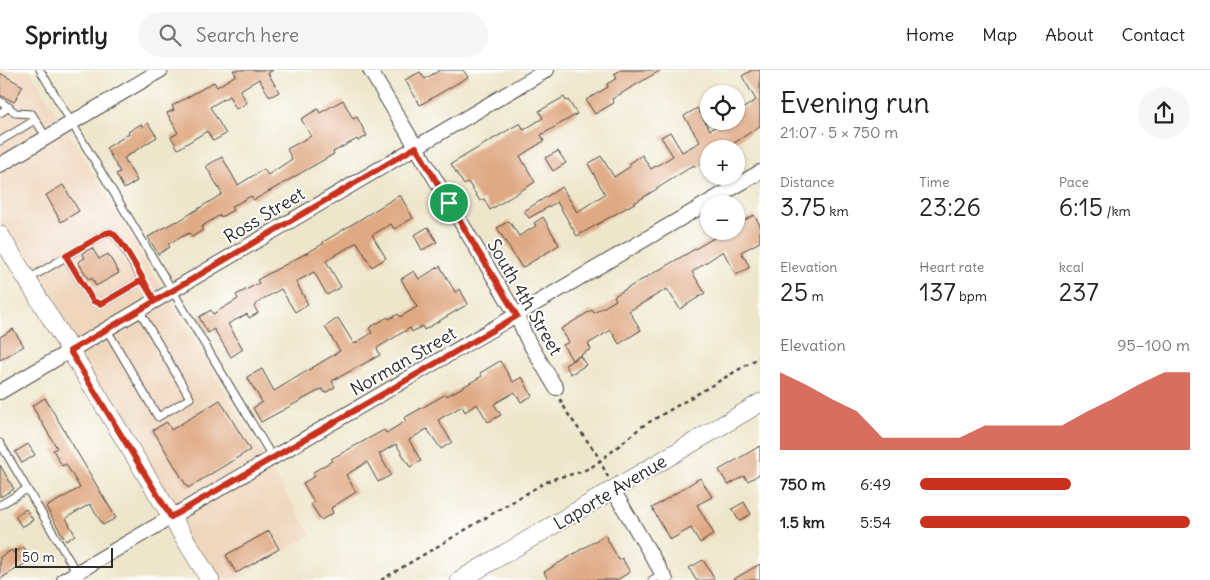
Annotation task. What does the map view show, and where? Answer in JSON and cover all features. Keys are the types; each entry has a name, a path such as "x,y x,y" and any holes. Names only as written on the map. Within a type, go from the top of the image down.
{"street":[{"path":"1,161 161,70"},
{"name":"South 4th Street","path":"370,70 517,316 527,339 556,388"},
{"name":"Ross Street","path":"0,392 546,70"},
{"name":"Norman Street","path":"64,580 79,576 171,517 760,172"},
{"path":"0,235 210,580"},
{"name":"Laporte Avenue","path":"460,580 760,403"},
{"path":"613,490 660,578"}],"lane":[{"path":"40,70 273,458"},
{"path":"0,101 16,112 32,114 46,137"},
{"path":"0,113 9,107"},
{"path":"0,141 36,120"},
{"path":"27,280 106,233 111,232 119,240 155,301"},
{"path":"66,256 96,303 101,304 142,280"},
{"path":"107,330 158,417 190,398 139,310"},
{"path":"0,443 79,576"},
{"path":"0,505 27,488"}],"path":[{"path":"381,580 544,484 556,478 581,472 600,460 641,427 760,357"},
{"path":"556,388 564,408 600,460 613,490"}],"shaded area":[{"path":"0,70 30,70 311,535 233,580 212,580 0,227"}],"building":[{"path":"233,70 273,70 268,73 279,92 270,97 259,79 240,90 247,103 236,109 229,96 210,107 226,134 213,141 207,131 178,149 171,137 178,133 167,113 174,110 172,106 214,82 217,87 236,75"},
{"path":"440,70 463,70 468,77 420,105 405,80 420,72 425,79"},
{"path":"621,70 661,70 612,99 614,103 595,114 586,100 608,87 607,84 617,78 614,74"},
{"path":"752,70 760,70 760,126 739,140 700,140 700,142 684,116 697,108 700,113 700,130 745,130 745,107 756,100 742,76"},
{"path":"0,73 23,86 14,102 0,95"},
{"path":"564,97 577,114 541,135 544,141 520,156 535,182 490,210 484,199 480,201 468,182 464,185 451,164 520,123 524,130 543,118 539,111"},
{"path":"343,100 353,119 357,117 367,136 358,141 357,139 333,152 334,154 254,200 251,196 231,207 233,210 221,217 220,215 201,227 203,230 192,237 189,233 168,244 170,247 158,254 148,237 177,222 222,194 206,166 222,157 238,185 264,169 268,175 292,159 287,149 311,136 301,119 318,109 320,113"},
{"path":"148,123 157,137 124,158 137,181 124,189 116,174 120,172 106,148 141,124 142,127"},
{"path":"670,132 682,152 700,142 700,164 695,167 694,165 633,204 577,236 557,202 529,218 524,211 562,187 577,212 605,194 588,164 601,156 614,177 631,166 629,164 642,155 651,169 673,156 661,137"},
{"path":"558,151 566,163 553,171 545,158"},
{"path":"63,185 79,211 61,222 46,195"},
{"path":"400,195 413,218 394,229 391,224 372,235 386,258 372,267 357,242 326,261 341,287 327,295 314,272 296,282 308,304 295,312 281,289 263,299 254,306 258,313 249,318 247,314 228,324 243,349 231,357 214,329 208,333 199,317 211,310 213,314 238,299 236,295 259,283 257,280 323,244 323,242"},
{"path":"754,215 760,225 760,242 741,252 750,267 736,275 723,251 692,272 705,293 680,309 667,289 629,311 641,330 619,344 611,330 588,344 591,349 572,360 563,345 569,342 561,329 592,310 594,313 616,300 614,296 710,240 745,240 745,220"},
{"path":"543,217 559,245 522,268 497,228 509,221 519,236 536,226 534,223"},
{"path":"428,227 437,242 422,250 414,235"},
{"path":"92,248 99,259 108,254 119,273 96,286 92,278 89,280 78,262 85,258 82,253"},
{"path":"440,266 455,292 460,289 468,304 424,330 422,326 412,332 410,328 377,348 380,355 332,381 335,387 325,393 322,389 261,422 253,408 262,402 247,377 262,369 274,391 340,351 325,327 338,318 354,344 372,333 369,328 388,317 389,319 398,314 400,317 417,307 401,279 414,271 419,279"},
{"path":"13,329 24,346 0,360 0,337"},
{"path":"580,356 586,365 571,374 565,365"},
{"path":"500,361 513,382 522,377 532,396 521,402 515,392 494,404 501,415 488,422 477,404 465,412 462,406 438,420 452,442 441,449 427,429 409,440 421,461 410,467 396,444 379,454 391,475 378,482 367,462 346,475 356,492 331,508 333,513 321,520 311,504 314,502 303,483 315,476 313,472 332,461 331,459 384,430 386,433 406,421 404,418 482,376 480,373"},
{"path":"45,398 116,518 103,525 90,504 66,518 75,535 66,541 46,507 80,488 66,464 62,466 53,450 57,448 32,406"},
{"path":"220,400 250,450 188,488 153,430 167,422 171,430"},
{"path":"28,444 35,455 22,463 15,452"},
{"path":"760,446 760,474 748,481 744,476 728,485 719,470"},
{"path":"0,465 14,489 0,497"},
{"path":"700,478 712,497 697,505 714,534 700,543 691,528 670,540 652,508"},
{"path":"744,502 751,514 739,521 732,509"},
{"path":"26,509 33,520 22,527 15,516"},
{"path":"269,531 279,549 236,573 226,555"},
{"path":"605,535 619,560 622,558 630,572 617,580 548,580 544,572"},
{"path":"24,547 31,560 0,579 0,557 12,550 14,553"},
{"path":"703,560 715,580 696,580 689,568"},
{"path":"760,564 760,580 732,580"}],"route":[{"path":"449,203 416,147 155,301 142,280 101,304 96,303 66,256 111,232 116,235 155,301 70,351 171,517 517,316 449,203"}]}
